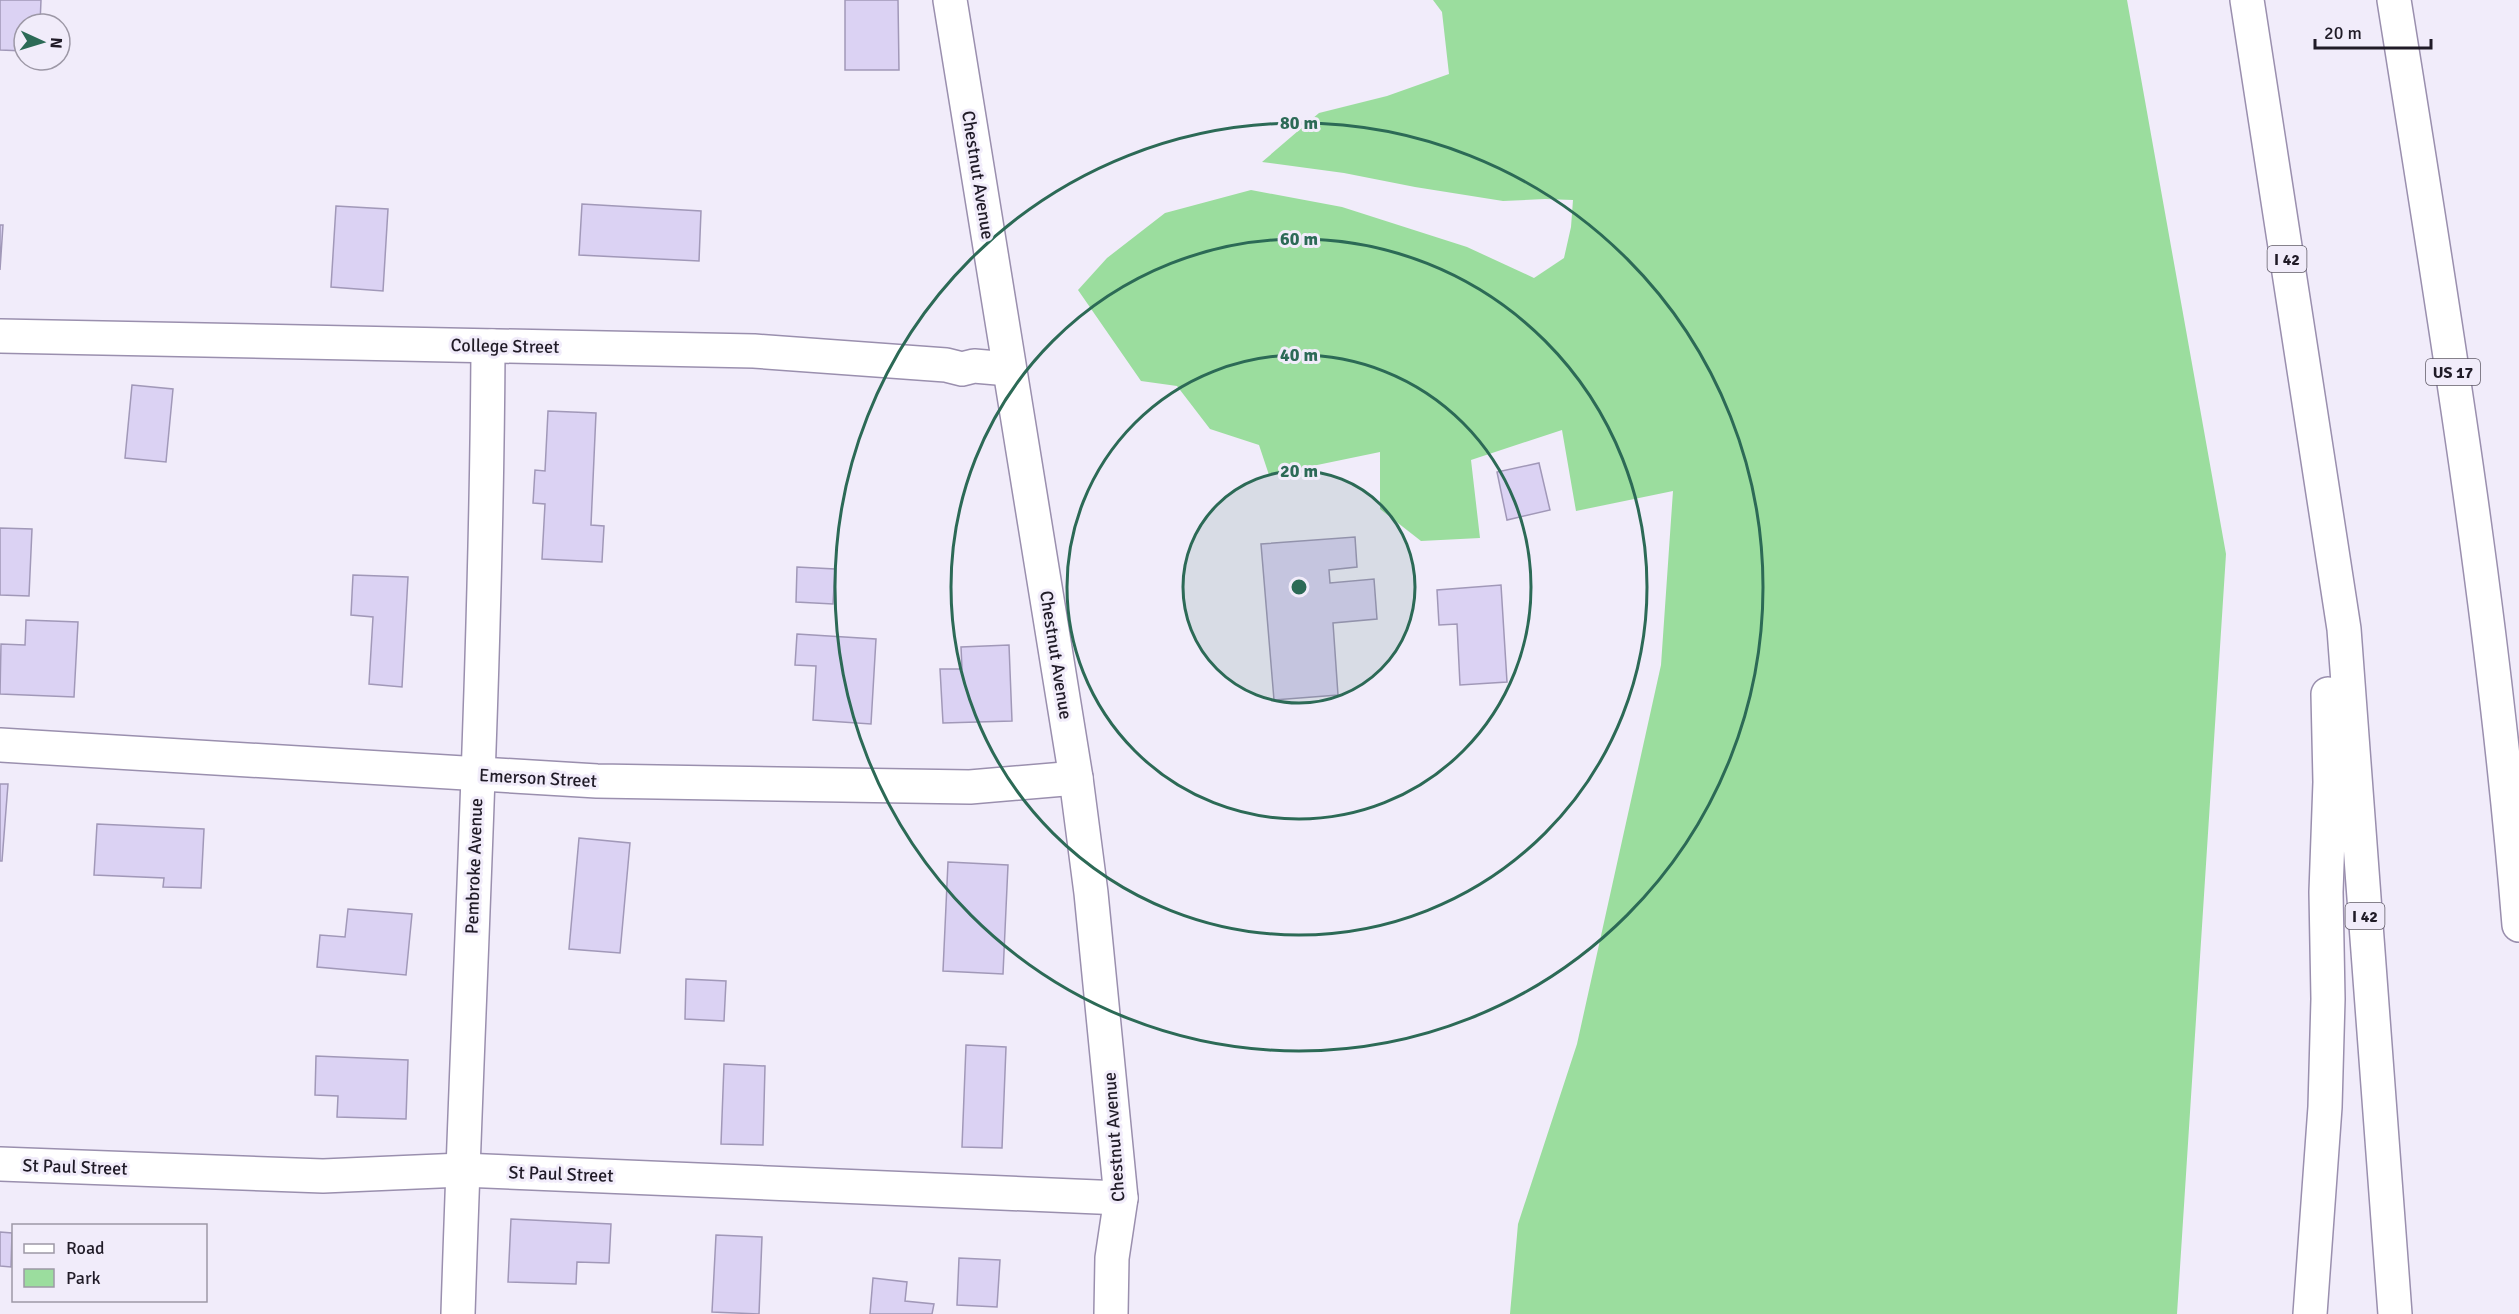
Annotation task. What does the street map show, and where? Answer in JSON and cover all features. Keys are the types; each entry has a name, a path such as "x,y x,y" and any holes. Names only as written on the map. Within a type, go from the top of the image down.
{"main road":[{"name":"Chestnut Avenue","path":"950,0 1076,778 1091,893 1121,1198 1112,1258 1111,1314"},
{"name":"I 42","path":"2247,0 2344,629 2395,1314"},
{"name":"US 17","path":"2394,0 2461,424 2502,745 2519,925"},
{"name":"College Street","path":"0,336 754,351 946,365 962,369 974,366 1009,369"},
{"name":"Pembroke Avenue","path":"458,1314 487,523 488,352 492,346"},
{"path":"2310,1314 2322,1154 2328,999 2326,892 2330,782 2325,569 2327,518"},
{"name":"Emerson Street","path":"0,745 597,781 970,787 1076,778"},
{"name":"St Paul Street","path":"0,1164 323,1176 462,1170 1121,1198"}],"green space":[{"path":"1433,0 2127,0 2226,554 2177,1314 1510,1314 1518,1224 1577,1044 1661,665 1673,491 1576,511 1562,430 1471,460 1480,538 1421,541 1380,509 1380,452 1269,475 1259,445 1210,429 1177,386 1141,381 1078,290 1107,258 1165,213 1251,190 1342,207 1467,247 1534,278 1564,258 1571,227 1573,200 1503,201 1344,173 1262,162 1319,113 1387,96 1449,74 1442,12"}],"building":[{"path":"0,0 41,0 40,12 12,12 12,50 0,50"},
{"path":"845,0 898,0 899,70 845,70"},
{"path":"582,204 701,211 699,261 579,255"},
{"path":"336,206 388,209 383,291 331,287"},
{"path":"0,225 3,225 0,270"},
{"path":"132,385 173,389 166,462 125,458"},
{"path":"548,411 596,413 591,525 604,526 602,562 542,559 545,504 533,503 535,470 545,471"},
{"path":"1539,463 1550,510 1507,520 1497,472"},
{"path":"0,528 32,529 29,596 0,595"},
{"path":"1355,537 1357,567 1329,570 1330,583 1374,579 1377,619 1333,623 1338,695 1274,700 1261,544"},
{"path":"797,567 835,569 833,604 796,602"},
{"path":"353,575 408,577 402,687 369,684 373,617 351,615"},
{"path":"1501,585 1507,682 1460,685 1457,624 1439,625 1437,590"},
{"path":"26,620 78,622 74,697 0,694 1,644 25,645"},
{"path":"797,634 876,639 871,724 813,720 816,666 795,665"},
{"path":"1009,645 1012,721 943,723 940,669 962,669 961,647"},
{"path":"0,784 8,784 2,861 0,861"},
{"path":"97,824 204,829 201,888 163,887 164,878 94,875"},
{"path":"579,838 630,843 620,953 569,949"},
{"path":"948,862 1008,865 1003,974 943,971"},
{"path":"348,909 412,914 406,975 317,967 320,935 345,937"},
{"path":"686,979 726,981 724,1021 685,1019"},
{"path":"966,1045 1006,1047 1002,1148 962,1147"},
{"path":"316,1056 408,1060 406,1119 337,1117 338,1096 315,1095"},
{"path":"724,1064 765,1066 763,1145 721,1144"},
{"path":"511,1219 611,1224 609,1263 577,1262 576,1284 508,1282"},
{"path":"0,1232 12,1233 11,1267 0,1266"},
{"path":"716,1235 762,1237 759,1314 712,1312"},
{"path":"959,1258 1000,1260 997,1307 957,1305"},
{"path":"873,1278 907,1282 905,1301 934,1304 932,1314 870,1314"}]}
